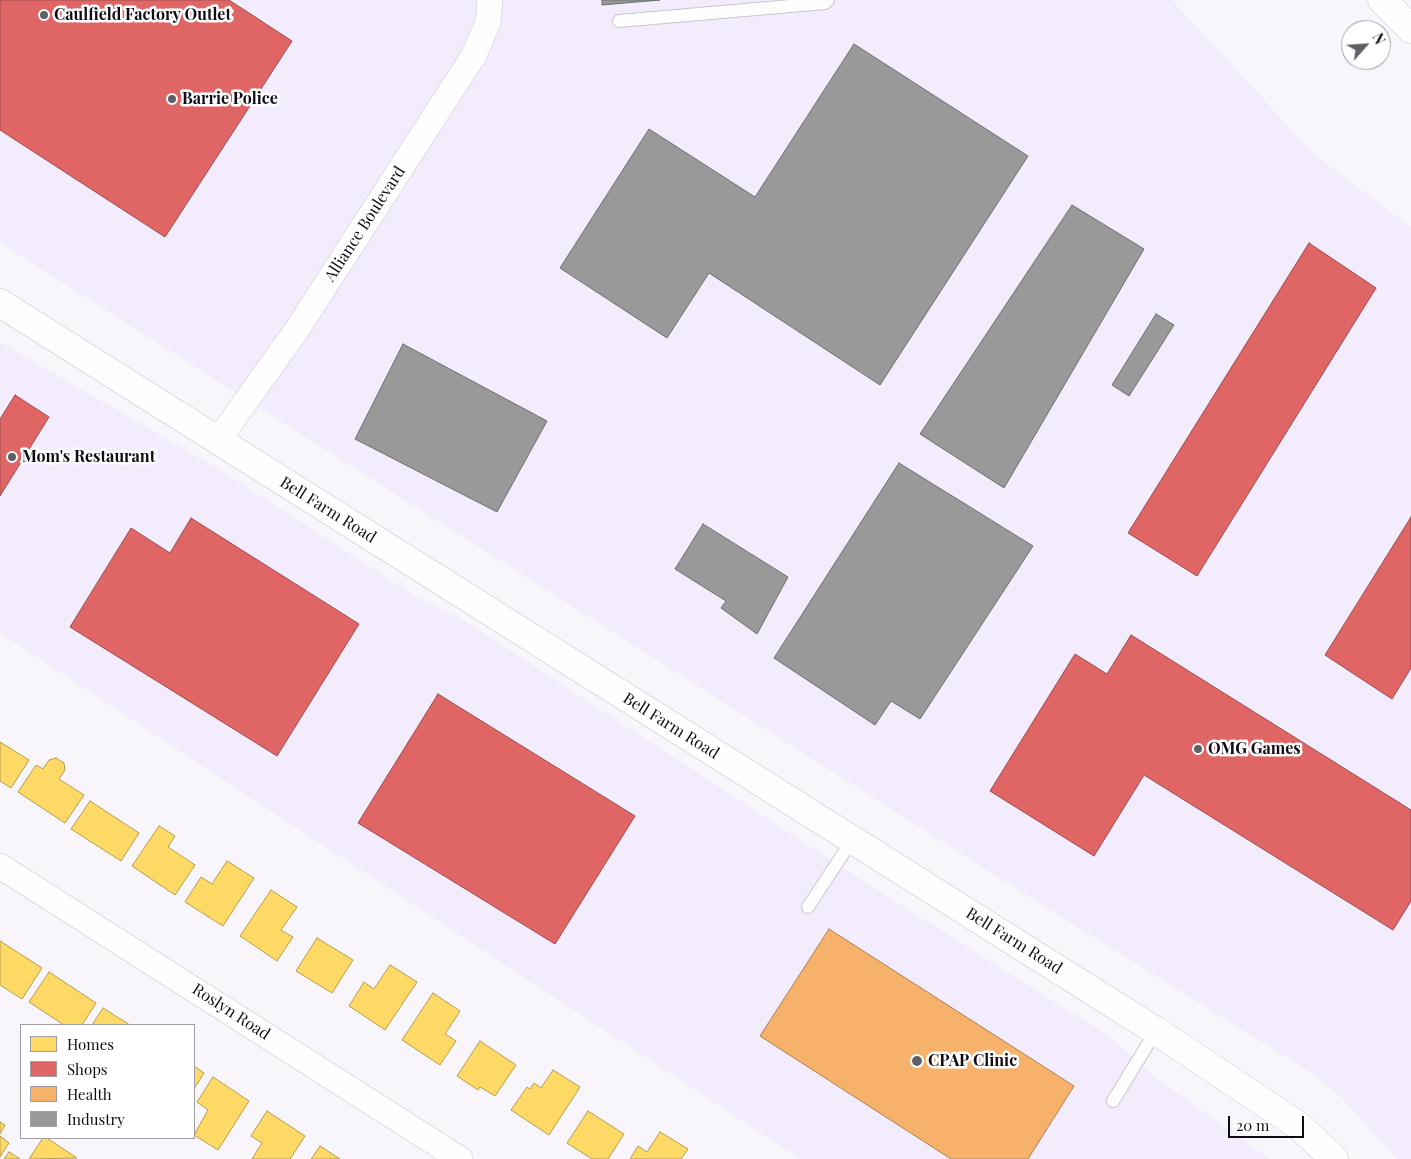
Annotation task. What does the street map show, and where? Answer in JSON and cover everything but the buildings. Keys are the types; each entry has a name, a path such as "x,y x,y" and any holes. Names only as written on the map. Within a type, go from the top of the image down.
{"main road":[{"path":"1382,0 1411,30"},
{"name":"Bell Farm Road","path":"0,303 219,439 552,652 854,839 1156,1031 1299,1126 1334,1159"}],"street":[{"name":"Alliance Boulevard","path":"219,439 296,331 474,54 488,22 490,0"},
{"name":"Roslyn Road","path":"0,866 460,1159"}],"lane":[{"path":"619,22 825,3 828,0"},
{"path":"808,907 854,839"},
{"path":"1113,1101 1156,1031"}],"shaded area":[{"path":"0,0 1172,0 1314,154 1411,227 1411,1159 1397,1159 1342,1098 1310,1072 1061,917 0,243"},
{"path":"0,342 224,472 420,599 457,616 868,884 1112,1038 1153,1076 1270,1159 800,1159 0,633"}],"place":[{"name":"Caulfield Factory Outlet","path":"44,15"},
{"name":"Barrie Police","path":"172,99"},
{"name":"Mom's Restaurant","path":"12,457"},
{"name":"OMG Games","path":"1198,749"},
{"name":"CPAP Clinic","path":"917,1061"}]}
